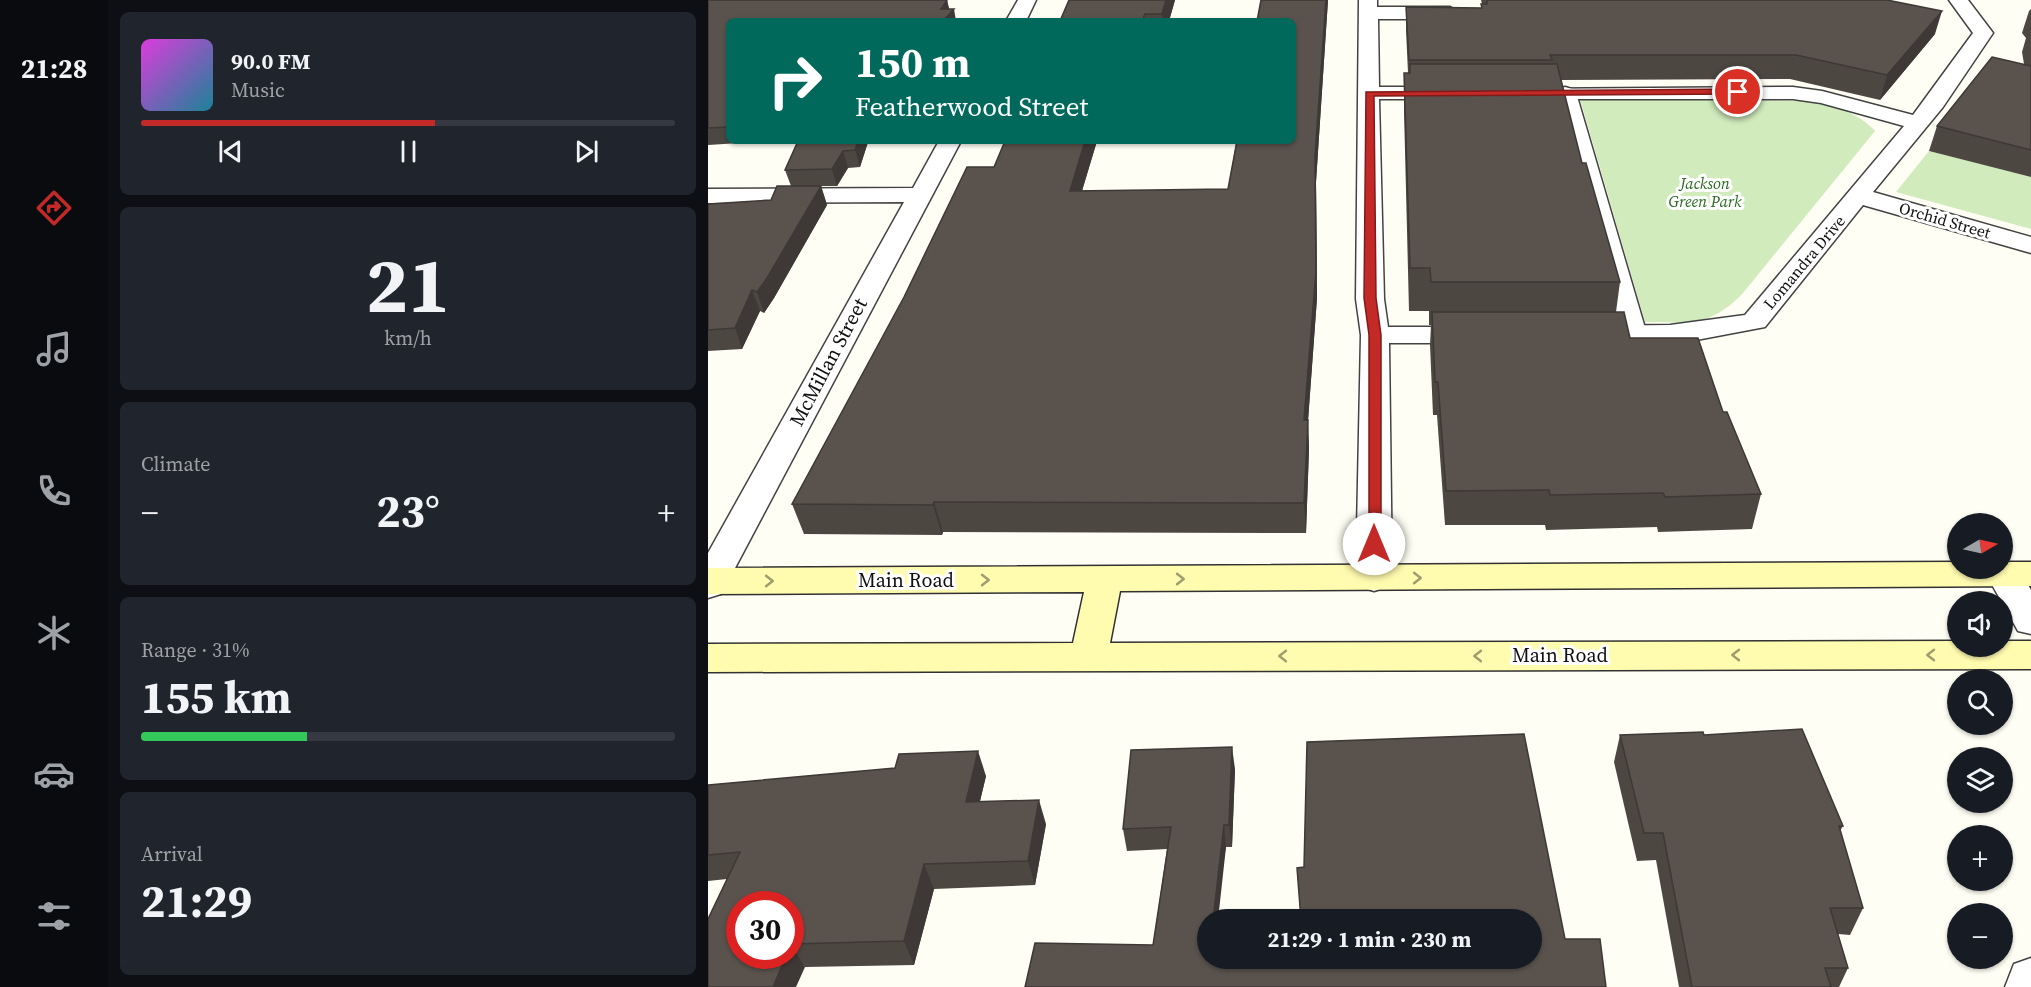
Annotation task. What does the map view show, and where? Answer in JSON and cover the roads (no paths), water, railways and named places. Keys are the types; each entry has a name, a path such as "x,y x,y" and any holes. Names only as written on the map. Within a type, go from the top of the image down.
{"main road":[{"name":"Main Road","path":"709,582 2018,574"},
{"path":"1089,656 1104,580"},
{"name":"Main Road","path":"708,658 2031,655"}],"street":[{"path":"1018,18 1027,0"},
{"path":"1374,578 1375,335 1370,298 1368,7 1474,13"},
{"name":"Lomandra Drive","path":"1554,334 1633,335 1718,331 1755,321 1860,196 1961,67 1983,33 1959,9"},
{"path":"1370,93 1469,93"},
{"path":"1502,93 1792,93 1822,97 1918,123"},
{"path":"1565,93 1633,335"},
{"name":"McMillan Street","path":"709,582 948,144"},
{"path":"708,196 921,195"},
{"name":"Orchid Street","path":"1860,196 2031,245"},
{"path":"1375,335 1499,335"},
{"path":"2018,574 2031,621"},
{"path":"2029,987 2031,980"}],"park label":[{"name":"Jackson Green Park","path":"1705,192"}]}
